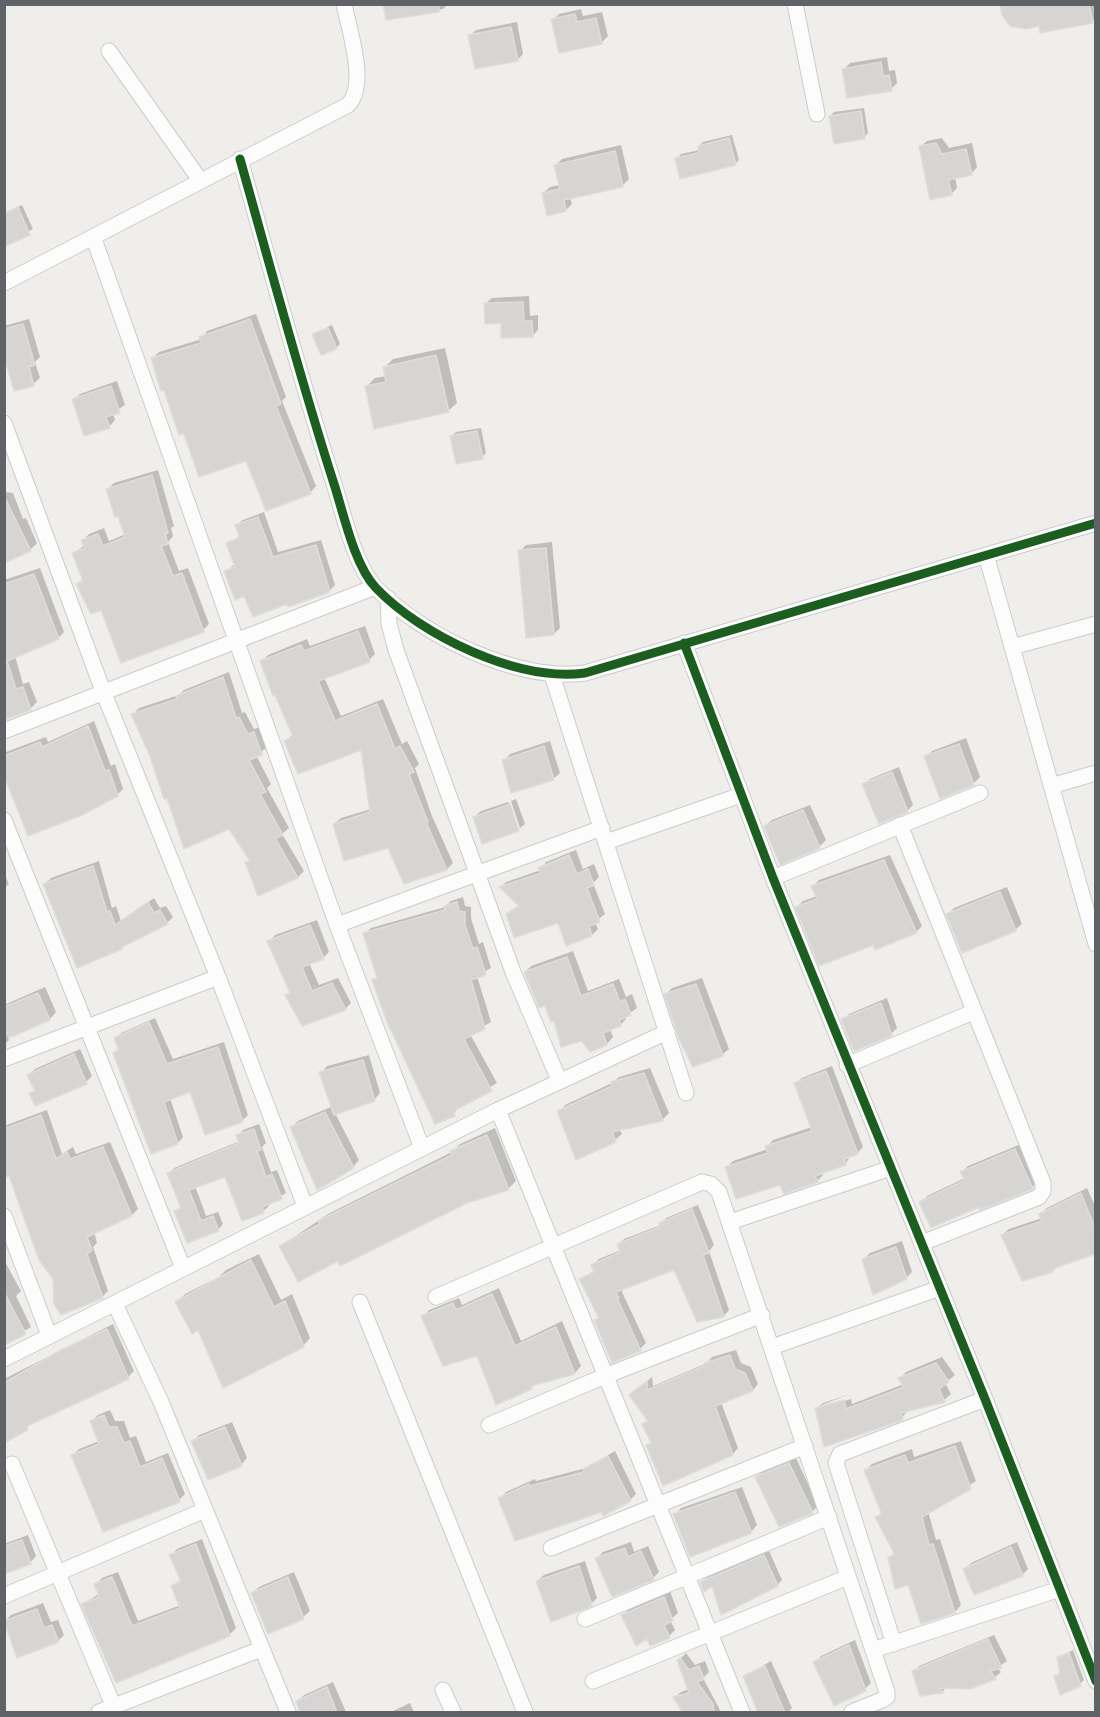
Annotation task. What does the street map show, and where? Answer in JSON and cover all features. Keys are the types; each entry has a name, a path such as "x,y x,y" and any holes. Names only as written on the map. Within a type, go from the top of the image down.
{"street":[{"path":"4,283 94,238 240,159 338,111 353,99 358,73 344,4"},
{"path":"795,4 817,114"},
{"path":"110,51 200,180"},
{"path":"240,159 311,413 359,558 375,587 388,598 424,627 474,653 520,669 552,675 585,673 1095,523"},
{"path":"94,238 337,925 422,1148"},
{"path":"4,423 103,691 218,977 305,1206"},
{"path":"986,555 1093,924 1095,944"},
{"path":"4,731 236,639 375,587"},
{"path":"388,598 389,624 396,650 513,972 559,1080"},
{"path":"1012,647 1095,624"},
{"path":"684,643 847,1065 985,1399 1095,1681"},
{"path":"552,675 686,1093"},
{"path":"1052,786 1095,773"},
{"path":"773,878 980,793"},
{"path":"337,925 477,872 741,795"},
{"path":"4,820 183,1268"},
{"path":"900,825 1043,1183 1043,1191 1039,1197 922,1243"},
{"path":"4,1059 218,977"},
{"path":"847,1065 973,1012"},
{"path":"4,1359 498,1110 667,1032"},
{"path":"498,1110 742,1713"},
{"path":"730,1222 891,1168"},
{"path":"436,1297 702,1182 711,1184 719,1192 762,1315 887,1697 852,1713"},
{"path":"4,1216 49,1335"},
{"path":"772,1347 940,1288"},
{"path":"360,1302 525,1713"},
{"path":"116,1304 161,1402 288,1713"},
{"path":"489,1425 605,1376 762,1315"},
{"path":"894,1644 836,1463 840,1454 985,1399"},
{"path":"551,1548 657,1503 805,1446"},
{"path":"12,1464 58,1575 109,1711 261,1649"},
{"path":"4,1596 58,1575 205,1510"},
{"path":"585,1619 829,1517"},
{"path":"593,1681 848,1577"},
{"path":"873,1650 1060,1589"},
{"path":"443,1690 453,1713"}],"building":[{"path":"383,4 439,4 439,12 386,20"},
{"path":"1000,4 1089,4 1093,23 1040,33 1039,26 1026,29 1010,26 1002,15"},
{"path":"575,14 577,22 596,18 602,44 559,53 551,19"},
{"path":"511,27 518,61 475,69 468,35"},
{"path":"881,62 883,76 889,75 892,91 847,98 842,69"},
{"path":"861,111 865,139 834,144 829,116"},
{"path":"729,138 736,165 680,179 675,158 699,153 698,146"},
{"path":"936,143 942,154 966,149 972,175 948,180 952,195 930,200 919,146"},
{"path":"615,151 623,187 564,200 566,211 547,216 542,193 560,189 554,165"},
{"path":"18,207 30,235 4,247 4,214"},
{"path":"523,302 524,321 532,321 533,337 501,338 501,323 485,324 484,303"},
{"path":"250,319 281,404 276,406 311,494 266,511 246,461 199,477 184,434 179,435 164,390 161,391 151,358 201,343 199,337"},
{"path":"23,324 35,365 29,367 34,386 14,391 4,357 4,329"},
{"path":"328,328 337,349 321,355 312,334"},
{"path":"436,355 449,412 374,429 365,386 386,382 383,367"},
{"path":"111,386 120,413 106,417 110,428 84,436 72,399"},
{"path":"477,431 483,459 456,464 450,436"},
{"path":"152,475 168,533 165,534 168,544 161,546 173,576 182,573 204,632 121,663 101,610 91,614 76,584 83,581 72,553 85,548 81,540 98,534 103,546 125,537 118,516 115,517 106,489"},
{"path":"4,496 31,551 4,563"},
{"path":"258,517 273,557 316,545 330,592 288,607 287,604 253,617 244,596 235,600 224,571 235,567 226,543 240,538 235,525"},
{"path":"546,548 554,635 526,638 518,550"},
{"path":"34,574 59,639 7,661 16,689 23,687 31,710 4,720 4,584"},
{"path":"358,631 370,662 318,681 335,721 377,704 395,749 400,746 414,772 409,774 428,822 426,822 447,870 404,884 388,848 344,861 333,824 370,812 361,750 298,774 284,741 293,737 275,695 273,696 260,661 301,645 304,651"},
{"path":"223,677 236,718 239,717 248,734 254,732 262,755 249,760 266,792 260,794 283,835 275,838 298,878 258,896 245,862 250,861 229,829 184,849 167,798 164,799 150,756 131,714 177,699 176,696"},
{"path":"88,726 105,771 109,770 118,796 82,815 28,836 4,776 4,756 40,742 42,747"},
{"path":"959,744 974,785 940,799 924,756"},
{"path":"544,746 554,780 511,793 502,760"},
{"path":"892,772 908,812 879,824 862,784"},
{"path":"510,804 519,831 482,844 473,817"},
{"path":"803,810 820,848 780,865 764,826"},
{"path":"569,855 577,874 588,869 594,885 587,888 600,922 589,926 592,936 566,946 558,923 514,938 506,914 519,906 499,887 541,873 538,868"},
{"path":"884,860 917,933 875,950 873,945 819,966 795,907 817,899 811,886"},
{"path":"93,866 107,912 110,911 115,925 148,902 154,913 160,910 168,924 122,949 77,968 43,884"},
{"path":"1000,892 1016,931 962,953 946,914"},
{"path":"457,902 459,911 465,912 465,925 473,949 477,947 486,975 471,980 485,1029 464,1039 492,1091 453,1111 455,1116 435,1124 387,1022 372,980 377,978 363,933 445,910 444,906"},
{"path":"310,925 324,959 302,967 312,991 332,983 346,1010 302,1026 285,995 290,993 267,941"},
{"path":"567,957 581,996 613,984 620,1002 625,999 631,1015 619,1020 621,1026 603,1033 607,1045 590,1052 582,1041 561,1047 554,1021 551,1022 545,1006 539,1008 524,972"},
{"path":"696,984 723,1056 693,1067 679,1039 664,994"},
{"path":"38,993 50,1020 9,1038 4,1028 4,1007"},
{"path":"881,1003 892,1036 854,1051 841,1019"},
{"path":"149,1022 167,1064 218,1047 243,1122 205,1135 190,1092 164,1102 178,1144 151,1154 113,1053 119,1050 114,1038"},
{"path":"74,1054 87,1084 35,1106 29,1093 35,1091 27,1075"},
{"path":"363,1060 375,1101 334,1115 319,1072"},
{"path":"826,1071 858,1154 844,1159 846,1165 815,1176 818,1182 784,1194 780,1185 736,1199 725,1167 768,1153 765,1146 812,1131 794,1083"},
{"path":"644,1073 663,1121 612,1132 616,1142 576,1160 557,1111 612,1086 611,1082"},
{"path":"325,1112 354,1168 317,1190 290,1127"},
{"path":"41,1115 56,1159 67,1152 70,1159 103,1147 132,1216 87,1237 92,1250 87,1254 103,1298 61,1315 54,1304 53,1279 39,1260 9,1176 4,1178 4,1129"},
{"path":"254,1129 261,1150 257,1151 266,1177 272,1174 282,1199 262,1207 264,1213 242,1221 225,1177 189,1190 201,1221 213,1216 219,1231 187,1243 174,1211 181,1208 167,1173 239,1143 236,1135"},
{"path":"487,1135 509,1190 467,1203 340,1266 338,1261 298,1282 279,1246 320,1224 318,1221 452,1155 450,1151"},
{"path":"1015,1149 1033,1189 980,1210 979,1207 931,1228 919,1202 965,1180 960,1172"},
{"path":"1081,1193 1095,1228 1095,1254 1052,1269 1053,1272 1022,1281 1001,1235 1042,1221 1039,1214"},
{"path":"692,1209 709,1253 703,1255 724,1317 697,1322 674,1270 616,1292 641,1351 612,1363 594,1320 599,1318 579,1279 594,1272 591,1265 620,1252 617,1244 660,1227 659,1223"},
{"path":"896,1247 907,1279 873,1295 862,1259"},
{"path":"251,1260 274,1307 285,1301 304,1347 223,1388 198,1330 192,1334 175,1302"},
{"path":"4,1292 26,1334 4,1345"},
{"path":"492,1294 515,1346 556,1327 575,1374 531,1386 532,1389 496,1405 477,1356 443,1366 421,1316 453,1303 456,1310"},
{"path":"107,1329 129,1379 27,1426 28,1430 4,1443 4,1383 61,1350"},
{"path":"730,1355 735,1369 745,1373 753,1391 715,1406 733,1455 663,1486 646,1445 651,1443 642,1424 648,1421 629,1395 647,1381 647,1390 706,1365 705,1363"},
{"path":"936,1363 949,1382 939,1389 945,1402 901,1413 903,1420 824,1447 815,1408 844,1400 846,1409 904,1387 898,1378"},
{"path":"104,1415 109,1427 117,1427 124,1443 130,1441 140,1467 162,1458 180,1502 103,1532 71,1455 99,1444 90,1421"},
{"path":"225,1427 242,1466 208,1480 191,1441"},
{"path":"955,1446 971,1489 922,1517 929,1545 933,1544 955,1613 921,1624 908,1585 895,1589 888,1557 895,1555 875,1517 882,1515 864,1470 905,1455 908,1463"},
{"path":"608,1456 631,1501 603,1516 602,1512 515,1541 498,1498 529,1484 530,1486 584,1472 583,1469"},
{"path":"789,1463 813,1513 779,1527 755,1477"},
{"path":"735,1492 752,1533 690,1557 673,1514"},
{"path":"22,1540 31,1564 4,1574 4,1546"},
{"path":"196,1544 230,1636 116,1683 81,1604 99,1597 94,1584 112,1577 132,1626 180,1608 171,1586 181,1581 169,1555"},
{"path":"1011,1547 1023,1576 974,1595 963,1569"},
{"path":"625,1548 628,1557 641,1551 654,1580 612,1597 595,1558"},
{"path":"764,1555 778,1586 721,1615 712,1586 704,1592 700,1582"},
{"path":"579,1566 592,1606 551,1622 536,1581"},
{"path":"288,1577 304,1619 268,1634 251,1593"},
{"path":"664,1597 673,1621 664,1625 670,1638 650,1646 647,1639 636,1646 621,1615"},
{"path":"37,1609 44,1628 52,1625 59,1642 17,1658 4,1621"},
{"path":"988,1639 1002,1668 990,1671 996,1679 970,1689 940,1688 943,1693 920,1696 912,1671"},
{"path":"849,1645 866,1691 834,1706 813,1662"},
{"path":"1069,1653 1081,1686 1060,1695 1054,1676 1060,1674 1057,1657"},
{"path":"680,1658 689,1670 699,1666 704,1679 697,1682 713,1704 714,1713 683,1713 673,1697 689,1693 677,1660"},
{"path":"765,1666 785,1713 758,1713 743,1676"},
{"path":"327,1687 337,1713 300,1713 296,1701"}],"cycle path":[{"path":"240,159 310,406 346,526 362,567 376,588 395,606 419,623 473,652 502,663 531,670 559,674 585,673 1096,523"},
{"path":"684,643 773,878 985,1399 1096,1681"}]}
